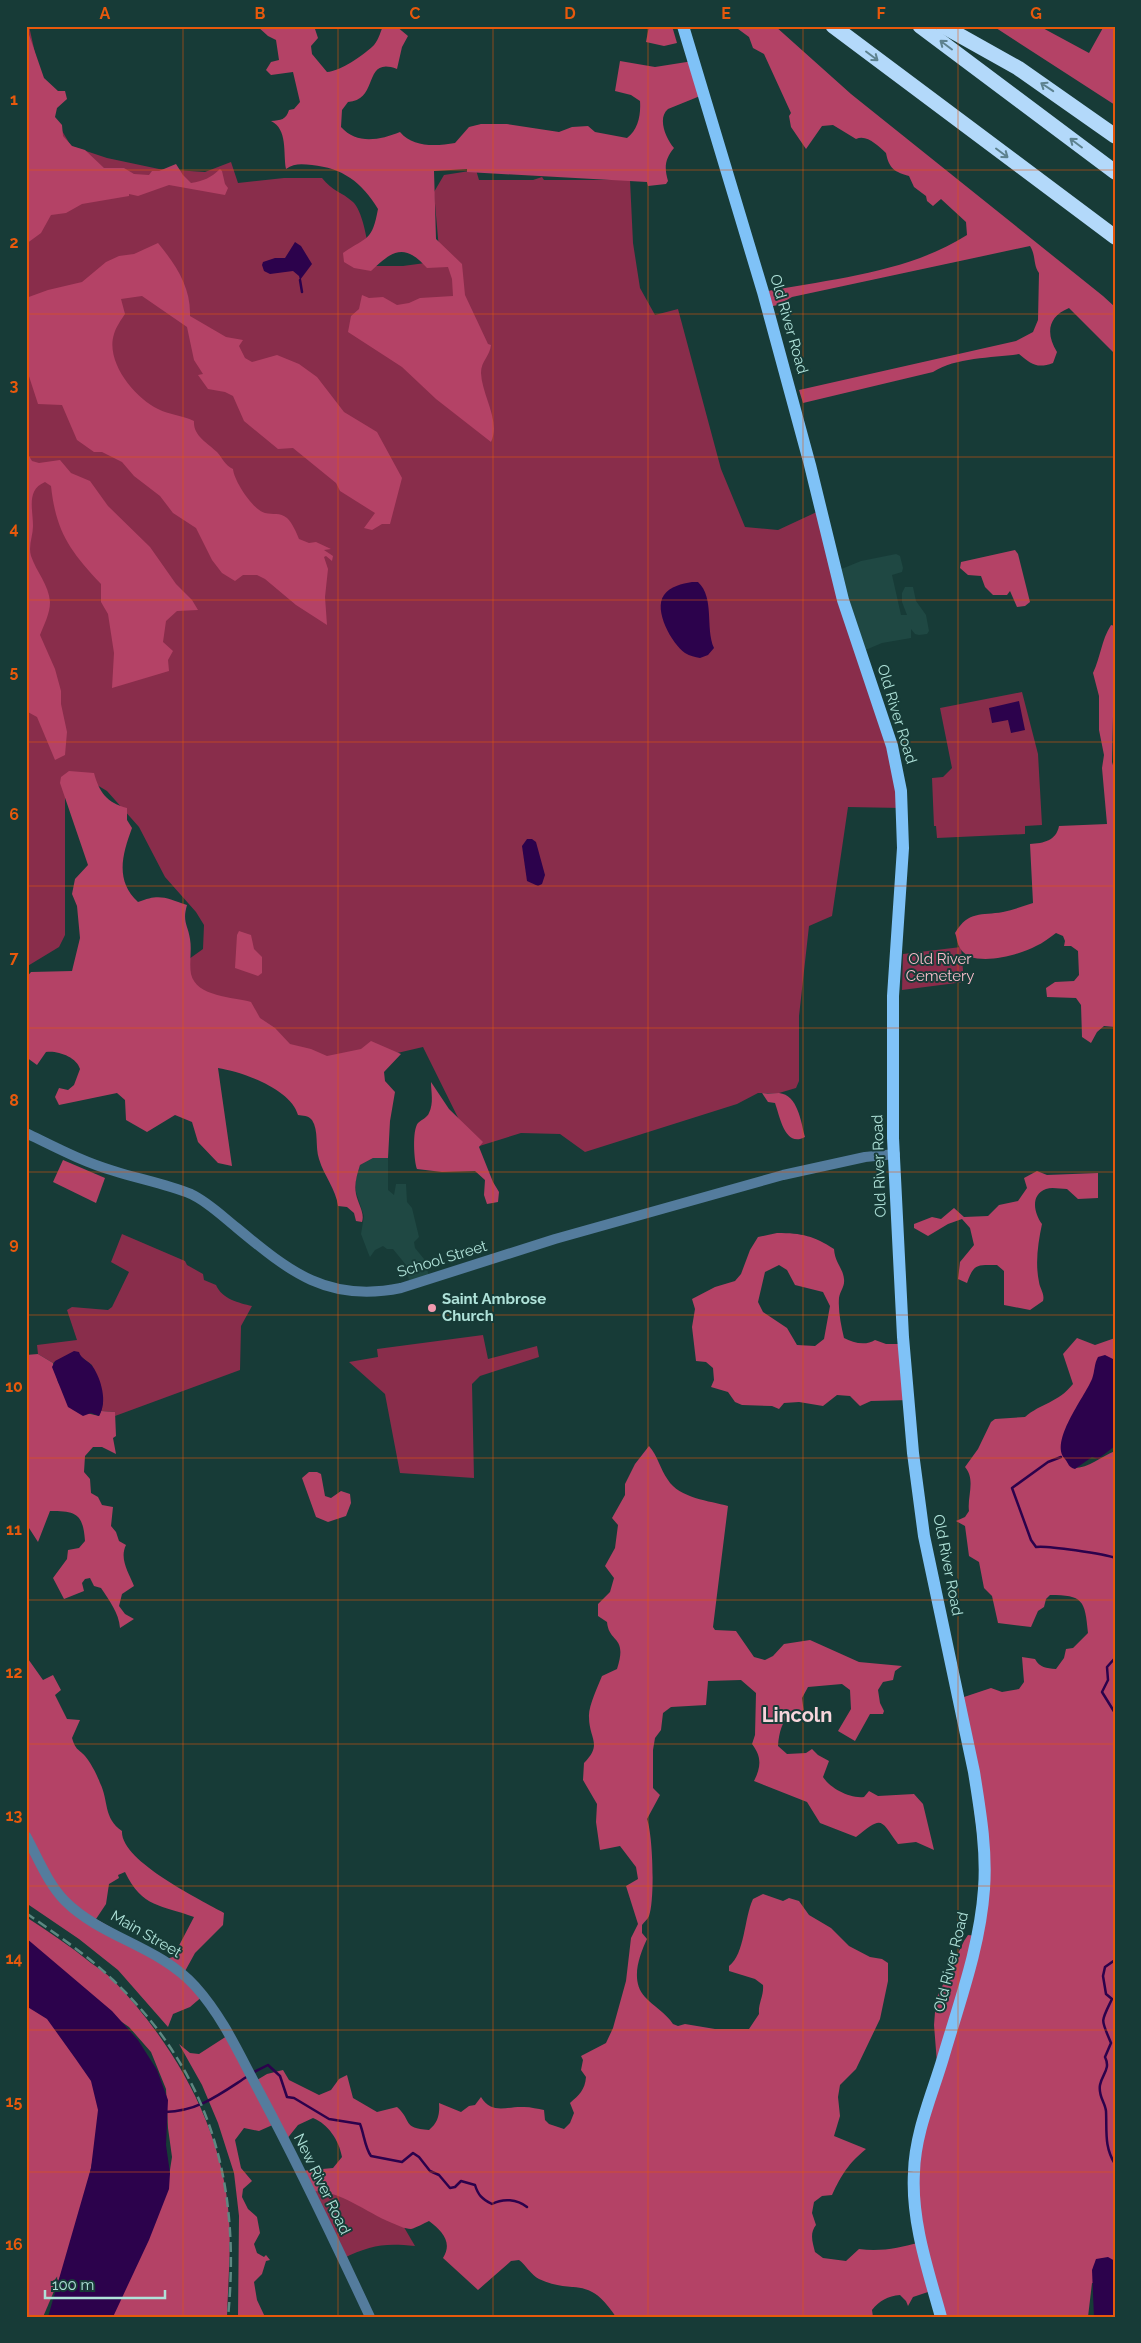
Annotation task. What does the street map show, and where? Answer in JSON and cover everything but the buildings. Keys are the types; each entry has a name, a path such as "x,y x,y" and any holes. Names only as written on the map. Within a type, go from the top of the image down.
{"highway":[{"path":"833,26 1115,237"},
{"path":"920,26 1115,172"},
{"path":"943,26 1032,76 1115,136"}],"main road":[{"name":"Old River Road","path":"683,26 775,333 843,600 892,746 900,782 903,848 893,996 895,1154 903,1337 920,1508 974,1772 984,1849 984,1890 972,1957 919,2138 914,2172 917,2223 941,2317"}],"street":[{"name":"School Street","path":"26,1133 97,1165 191,1194 206,1203 294,1272 328,1286 363,1293 401,1288 555,1239 783,1174 865,1157 895,1154"},
{"name":"Main Street","path":"26,1836 54,1886 75,1910 165,1960 191,1982 216,2013 246,2065"},
{"name":"New River Road","path":"246,2065 370,2317"}],"shaded area":[{"path":"26,26 44,78 58,91 65,91 67,99 57,108 55,117 62,125 63,136 72,146 85,150 104,168 124,168 134,174 149,175 152,171 159,171 176,164 191,183 207,179 220,169 228,188 225,195 169,185 138,196 129,194 129,196 82,204 66,213 51,215 41,233 26,244"},
{"path":"257,26 314,26 318,38 311,46 312,54 327,72 345,66 368,51 376,43 383,26 396,26 408,36 402,47 397,69 379,68 364,94 358,99 348,102 342,110 341,127 347,133 361,139 377,139 400,132 412,141 426,145 455,143 469,127 481,124 507,124 559,132 572,127 588,126 595,132 627,138 634,131 638,122 640,101 631,95 615,91 620,61 655,67 693,61 705,94 668,109 665,113 663,118 664,128 674,148 666,163 668,181 666,184 648,186 647,182 467,172 467,169 434,171 436,239 462,264 465,295 488,344 491,345 482,365 481,373 494,426 491,442 436,399 402,367 348,332 351,316 359,309 362,295 369,298 383,297 397,305 409,303 420,298 453,296 452,279 448,267 427,268 419,260 405,252 392,254 371,271 354,268 344,262 343,253 368,237 371,233 378,209 372,199 358,184 333,169 305,164 295,165 286,169 282,135 280,130 271,121 285,118 289,110 294,109 300,102 293,72 271,75 266,70 271,62 279,60 276,40 268,36"},
{"path":"649,26 672,26 677,43 664,46 646,42"},
{"path":"734,26 775,26 851,94 1103,296 1115,307 1115,354 1069,308 1056,316 1051,327 1051,339 1057,352 1053,363 1043,366 1034,364 1019,354 974,359 952,363 933,372 803,403 799,390 1016,341 1033,332 1038,320 1039,273 1030,246 792,297 778,305 768,307 763,292 868,273 919,258 944,248 967,235 966,222 941,199 933,206 927,201 926,196 914,187 909,176 893,169 886,153 868,139 856,139 833,125 822,126 806,149 791,127 789,116 791,113 764,54 753,48 749,37"},
{"path":"993,26 1039,26 1089,53 1104,26 1115,26 1115,105"},
{"path":"295,242 301,246 312,264 300,280 299,276 293,271 270,274 264,271 263,262 275,258 285,258"},
{"path":"158,243 171,260 185,286 190,305 190,316 226,337 243,340 239,346 245,358 252,362 277,355 299,364 317,377 344,412 377,432 402,478 390,524 382,524 372,530 364,528 375,513 340,491 336,483 293,448 278,449 244,421 233,396 225,392 208,389 198,375 203,374 194,360 187,327 142,296 121,299 125,314 115,331 112,345 118,367 132,388 140,397 158,409 194,421 198,435 233,469 237,481 255,507 265,513 279,514 287,518 299,539 309,543 316,542 331,549 324,550 333,556 332,561 326,556 324,557 328,569 325,597 327,625 296,605 265,579 257,575 243,575 235,581 222,573 212,560 196,528 173,513 160,496 134,476 122,462 102,452 94,452 77,440 62,405 38,404 26,367 26,298 48,290 82,282 106,262 119,256 134,254"},
{"path":"26,451 32,461 39,463 60,460 71,473 90,481 108,506 150,547 176,584 192,600 198,610 177,611 166,621 163,642 173,651 168,660 169,671 112,688 114,653 108,614 101,602 101,584 66,540 53,502 51,486 45,482 39,485 35,490 32,501 33,526 30,552 49,596 49,611 40,635 55,669 61,691 61,704 67,732 65,755 55,760 37,717 26,711"},
{"path":"1015,550 1018,554 1030,602 1025,606 1017,607 1010,591 1007,595 993,595 985,587 981,576 968,575 960,568 961,562"},
{"path":"896,554 900,556 903,568 902,572 892,575 901,615 907,615 902,602 902,593 905,587 913,587 916,601 926,615 929,631 927,634 919,635 915,634 911,629 911,638 882,643 863,651 839,570 861,561"},
{"path":"698,582 706,596 711,640 714,648 708,655 700,658 691,656 680,649 670,635 662,618 661,609 661,601 670,589"},
{"path":"1111,625 1115,626 1112,762 1115,772 1115,1027 1104,1026 1097,1032 1091,1043 1082,1037 1081,1005 1076,998 1047,997 1046,988 1055,982 1074,981 1079,975 1078,951 1071,946 1064,946 1063,936 1056,933 1029,950 1008,956 985,959 974,958 966,954 959,946 955,933 965,921 976,915 1007,911 1033,903 1030,844 1049,840 1055,835 1059,826 1107,824 1102,768 1104,755 1099,730 1099,696 1093,673"},
{"path":"1019,701 1025,730 1011,733 1008,720 992,723 989,708"},
{"path":"69,771 94,773 98,786 105,796 114,803 127,808 127,820 132,828 123,858 123,876 131,894 138,902 158,897 187,905 185,920 191,943 190,965 194,982 216,995 251,1002 260,1018 275,1028 290,1044 311,1049 327,1056 361,1049 371,1041 401,1054 384,1072 385,1081 395,1092 390,1121 388,1158 373,1158 360,1165 357,1176 355,1190 362,1212 362,1222 356,1221 354,1213 347,1207 338,1206 335,1194 319,1159 312,1120 307,1116 298,1115 294,1106 286,1097 265,1083 240,1073 218,1068 232,1166 218,1163 198,1142 192,1122 175,1115 147,1132 126,1120 125,1100 117,1093 59,1105 55,1097 59,1088 68,1090 74,1085 80,1069 78,1065 66,1055 56,1052 46,1052 37,1065 26,1057 26,978 31,972 72,971 80,938 77,906 72,894 75,879 88,865 60,783 61,777"},
{"path":"527,839 532,839 536,842 545,875 542,884 538,886 527,881 522,846"},
{"path":"239,931 251,935 254,949 262,957 262,973 258,976 235,968 237,935"},
{"path":"431,1082 449,1109 483,1142 479,1147 499,1192 498,1202 487,1204 484,1195 485,1180 475,1171 442,1172 417,1169 414,1153 415,1132 418,1123 427,1116 431,1109"},
{"path":"762,1093 779,1093 791,1099 798,1110 805,1137 798,1139 788,1135 781,1123 775,1103 768,1102"},
{"path":"373,1158 388,1158 388,1190 394,1195 396,1184 406,1184 407,1202 412,1208 419,1237 414,1242 415,1248 424,1259 430,1279 410,1286 406,1265 393,1249 387,1249 383,1246 375,1250 370,1257 369,1255 361,1234 364,1216 356,1192 356,1179 360,1165"},
{"path":"63,1160 105,1178 96,1203 53,1182"},
{"path":"1037,1171 1047,1175 1098,1173 1098,1198 1078,1199 1067,1189 1053,1188 1046,1189 1038,1195 1035,1205 1037,1215 1042,1224 1037,1268 1043,1301 1030,1310 1004,1305 1004,1271 997,1265 977,1266 967,1283 958,1279 960,1262 974,1245 970,1228 962,1219 948,1224 928,1236 914,1228 914,1224 932,1217 941,1219 954,1208 964,1217 988,1216 999,1205 1018,1201 1027,1188 1024,1178"},
{"path":"777,1233 801,1235 814,1238 834,1249 844,1279 839,1303 844,1338 859,1343 868,1343 875,1340 886,1344 903,1344 910,1400 871,1401 860,1406 850,1396 837,1395 823,1406 799,1402 784,1403 779,1409 772,1406 742,1405 735,1402 728,1392 711,1387 714,1380 713,1368 706,1362 696,1361 692,1327 695,1309 692,1299 715,1287 735,1281 741,1274 750,1250 758,1237","holes":["779,1265 787,1270 795,1285 823,1292 830,1306 824,1339 815,1346 797,1345 787,1328 763,1312 758,1302 765,1272"]},
{"path":"1077,1338 1095,1345 1115,1338 1115,1361 1074,1468 1090,1464 1115,1451 1115,2285 1092,2283 1088,2317 940,2317 931,2291 913,2297 908,2306 900,2295 888,2298 872,2310 873,2317 616,2317 606,2303 597,2295 588,2290 551,2284 539,2279 519,2260 511,2261 478,2290 443,2258 447,2247 445,2237 429,2221 411,2229 406,2228 334,2194 313,2191 301,2171 333,2168 342,2157 332,2133 313,2118 298,2125 286,2140 277,2123 259,2131 244,2128 235,2140 241,2168 252,2181 243,2189 242,2197 248,2209 257,2217 260,2233 254,2244 257,2253 264,2257 266,2255 270,2260 266,2261 262,2274 254,2282 257,2300 265,2317 238,2317 239,2216 234,2173 218,2123 202,2085 179,2044 190,2053 199,2054 230,2034 257,2080 267,2074 283,2070 289,2080 319,2095 331,2090 339,2079 347,2075 353,2098 377,2112 397,2107 408,2123 414,2128 429,2130 439,2115 439,2103 461,2112 469,2106 475,2105 481,2097 485,2103 495,2108 527,2107 544,2110 545,2120 549,2124 564,2129 570,2123 574,2113 570,2103 581,2092 586,2077 581,2070 583,2060 581,2056 606,2043 613,2028 626,1981 631,1938 638,1924 626,1886 638,1879 636,1867 620,1846 600,1850 596,1822 597,1804 583,1780 584,1763 593,1751 594,1746 589,1717 592,1702 602,1676 617,1669 620,1658 617,1641 608,1629 607,1622 598,1616 598,1604 610,1592 614,1578 605,1566 615,1548 618,1525 612,1518 625,1495 625,1484 635,1464 649,1446 655,1454 665,1476 679,1491 695,1498 728,1506 713,1627 715,1630 736,1631 754,1657 765,1660 773,1656 784,1644 810,1640 859,1662 902,1666 895,1671 893,1680 883,1682 878,1690 880,1703 884,1711 883,1714 870,1714 855,1741 838,1731 851,1709 850,1690 842,1684 808,1687 802,1698 804,1713 793,1711 786,1718 780,1731 778,1746 787,1754 806,1753 812,1749 829,1761 823,1777 830,1785 841,1792 859,1797 864,1797 869,1791 878,1796 914,1794 923,1804 934,1850 916,1842 898,1844 888,1829 880,1823 871,1825 856,1837 820,1823 807,1802 754,1781 759,1762 758,1753 752,1744 755,1735 756,1693 741,1680 708,1681 706,1705 671,1707 663,1713 661,1730 655,1738 653,1750 653,1788 660,1795 647,1819 652,1853 653,1882 649,1916 642,1925 642,1933 647,1939 637,1968 640,1991 673,2024 678,2026 685,2024 715,2029 749,2029 759,2014 763,1985 755,1979 729,1971 729,1966 741,1945 753,1899 763,1894 783,1901 789,1898 799,1901 809,1915 831,1928 849,1946 870,1957 882,1959 888,1963 888,1981 880,2019 856,2069 840,2085 838,2097 840,2116 834,2136 866,2149 846,2170 832,2195 822,2196 814,2202 812,2213 816,2225 812,2238 815,2252 823,2258 846,2261 859,2249 890,2249 920,2242 915,2177 937,2063 934,2025 936,1999 964,1941 968,1935 977,1936 985,1900 961,1698 991,1688 1002,1692 1019,1689 1024,1682 1022,1657 1035,1659 1041,1666 1056,1669 1064,1658 1066,1649 1073,1648 1088,1633 1083,1606 1076,1598 1061,1595 1050,1595 1046,1599 1044,1607 1038,1611 1031,1627 998,1623 992,1596 984,1588 979,1562 969,1556 965,1526 956,1521 965,1517 969,1511 971,1483 965,1467 978,1449 991,1422 995,1419 1025,1417 1061,1395 1073,1384 1063,1354"},
{"path":"74,1351 79,1352 91,1365 99,1378 103,1404 99,1416 91,1413 83,1416 68,1407 52,1367 55,1361"},
{"path":"38,1354 53,1363 58,1382 74,1410 99,1416 101,1411 115,1412 116,1436 113,1438 116,1454 102,1447 93,1447 85,1456 84,1472 90,1479 91,1493 98,1497 102,1505 113,1507 111,1526 116,1532 119,1541 126,1545 124,1561 134,1586 122,1594 119,1606 125,1614 134,1619 120,1628 118,1617 110,1602 101,1588 94,1586 90,1578 85,1579 82,1583 84,1591 64,1599 53,1578 67,1559 68,1550 79,1548 85,1541 82,1525 77,1516 67,1512 50,1511 38,1542 29,1528 26,1527 26,1355"},
{"path":"1105,1355 1115,1360 1115,1446 1098,1459 1092,1457 1075,1469 1065,1459 1061,1451 1061,1442 1064,1431 1092,1379 1098,1357"},
{"path":"309,1472 321,1474 325,1496 331,1498 341,1491 350,1494 351,1503 346,1516 328,1522 316,1517 302,1478"},
{"path":"26,1656 43,1680 53,1675 61,1690 55,1695 67,1719 80,1720 72,1738 73,1742 94,1769 103,1790 109,1815 116,1826 122,1831 125,1843 134,1855 147,1867 181,1889 224,1913 223,1925 195,1953 184,1973 204,1995 190,2007 173,2014 168,2027 118,1970 79,1939 26,1903","holes":["125,1872 138,1893 154,1904 194,1917 173,1957 166,1959 96,1919 106,1904 109,1884 119,1878 118,1875"]},
{"path":"26,1917 112,1979 156,2031 192,2089 206,2120 217,2152 225,2185 230,2230 227,2317 111,2317 167,2189 172,2157 166,2089 151,2052 129,2027 103,2009 26,1945"},
{"path":"26,1938 112,2011 138,2040 157,2070 168,2100 166,2145 170,2173 169,2189 149,2240 113,2317 48,2317 91,2168 98,2110 91,2081 47,2019 26,2006"},
{"path":"26,2004 62,2028 94,2065 104,2104 77,2237 43,2317 26,2317"},
{"path":"1108,2257 1115,2261 1115,2317 1094,2317 1092,2270 1096,2259"}],"green space":[{"path":"26,26 29,26 52,114 71,146 107,158 159,169 205,172 231,162 238,183 284,178 322,178 357,207 365,232 371,266 403,266 440,261 434,192 444,175 476,170 479,180 533,180 542,177 544,180 630,180 633,243 640,288 655,315 678,309 721,469 745,527 778,530 821,510 880,709 902,808 848,807 832,916 809,926 799,1016 799,1081 796,1088 779,1093 758,1093 737,1104 585,1152 560,1134 521,1133 473,1148 423,1047 363,1061 314,1056 213,1014 182,964 203,949 204,925 196,912 165,877 139,827 107,791 82,776 65,783 65,935 59,947 26,967"},
{"path":"1022,692 1038,754 1042,825 1025,826 1025,834 937,838 936,826 934,826 932,778 943,777 952,768 940,708"},
{"name":"Old River Cemetery","path":"961,947 964,982 902,990 903,954"},
{"path":"122,1234 185,1261 187,1265 203,1274 204,1280 216,1285 222,1294 236,1302 252,1306 241,1326 240,1370 115,1416 115,1412 101,1411 103,1402 92,1365 80,1356 53,1363 38,1354 37,1345 77,1340 67,1310 72,1307 108,1310 112,1307 129,1272 111,1262"},
{"path":"483,1335 488,1359 537,1346 539,1357 480,1376 472,1384 474,1478 400,1473 385,1394 349,1362 378,1357 377,1349"},
{"path":"309,2190 336,2192 401,2222 415,2246 377,2246 342,2259"}],"waterway":[{"path":"300,280 302,292"},
{"path":"1061,1457 1048,1462 1012,1488 1031,1540 1036,1547 1076,1550 1115,1558"},
{"path":"1115,1658 1107,1667 1108,1680 1102,1692 1115,1713"},
{"path":"1115,1960 1105,1967 1103,1976 1106,1994 1112,1999 1103,2021 1111,2043 1105,2057 1107,2068 1101,2081 1100,2089 1106,2111 1106,2132 1109,2151 1115,2164"},
{"path":"252,2073 268,2065 280,2076 287,2097 294,2098 329,2119 360,2124 367,2149 371,2156 402,2162 413,2153 419,2157 430,2171 439,2175 450,2188 455,2187 461,2181 475,2185 481,2196 492,2204 510,2200 519,2202 527,2207"},
{"path":"165,2112 199,2105 248,2076"}],"railway":[{"path":"26,1913 82,1953 113,1980 147,2016 174,2053 196,2093 212,2134 223,2177 229,2222 231,2268 228,2317"}],"place":[{"name":"Saint Ambrose Church","path":"432,1308"}],"district":[{"name":"Lincoln","path":"797,1715"}]}
